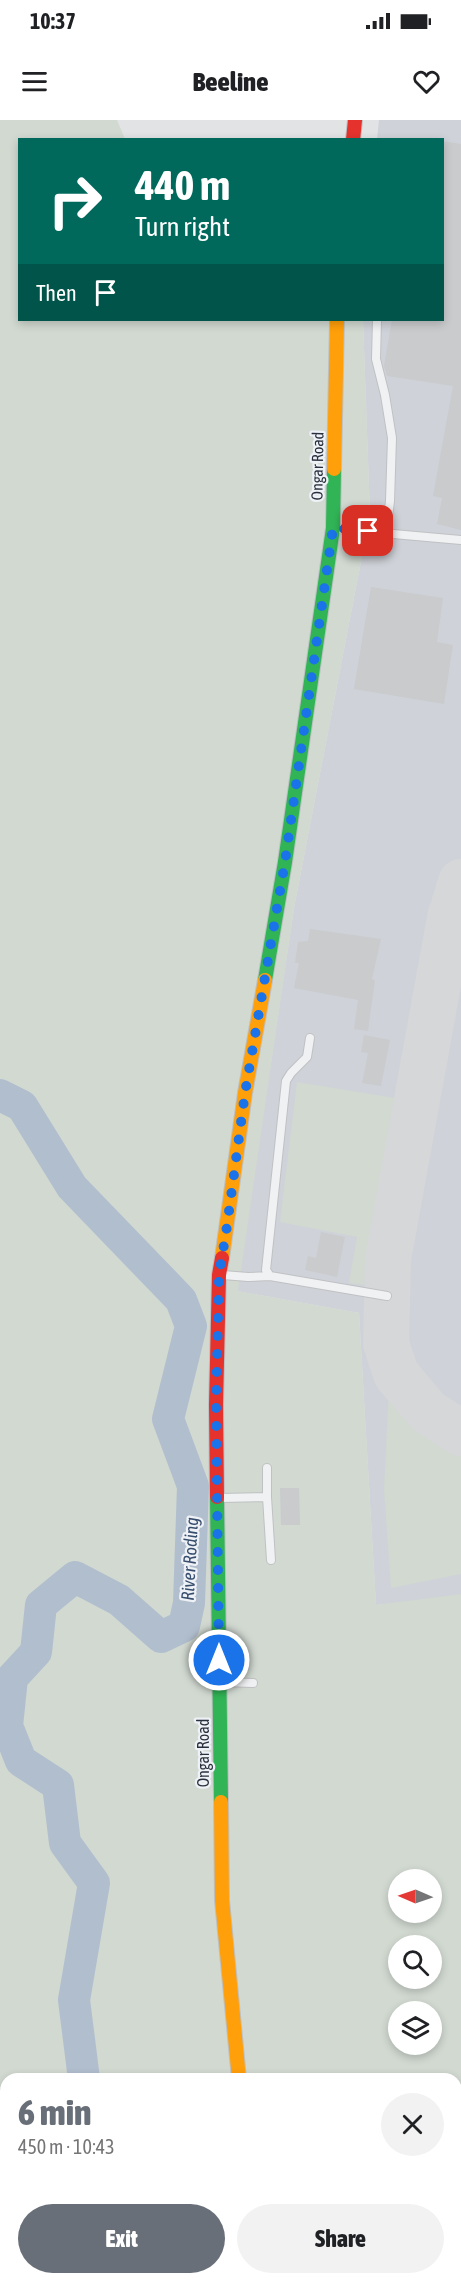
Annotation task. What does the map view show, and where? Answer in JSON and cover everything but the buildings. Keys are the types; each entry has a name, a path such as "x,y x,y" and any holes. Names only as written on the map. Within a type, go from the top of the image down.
{"main road":[{"path":"353,138 355,120"},
{"name":"Ongar Road","path":"238,2073 222,1900 216,1405 219,1275 245,1093 285,862 333,528 337,321"}],"lane":[{"path":"377,321 376,359 392,438 390,501 386,532"},
{"path":"333,528 461,540"},
{"path":"270,1276 266,1270 286,1081 307,1057 309,1038"},
{"path":"219,1275 270,1276 387,1296"},
{"path":"267,1468 271,1560"},
{"path":"217,1498 267,1497"},
{"path":"219,1682 254,1683"}],"shaded area":[{"path":"0,120 117,120 125,138 18,138 18,321 363,321 370,515 294,908 238,1291 359,1313 376,1605 461,1594 461,2073 0,2073"},
{"path":"379,120 461,120 461,1596 376,1605 359,1313 237,1291 294,908 370,515 363,321 444,321 444,138 377,138"},
{"path":"297,1082 395,1098 364,1285 349,1283 357,1237 280,1222"},
{"path":"389,1386 423,1432 461,1454 461,1574 391,1588 384,1490"}],"waterway":[{"name":"River Roding","path":"0,1095 22,1106 72,1187 181,1300 191,1326 168,1419 193,1486 189,1603 184,1626 161,1637 119,1600 75,1577 41,1605 36,1652 12,1678 7,1726 21,1761 58,1785 65,1843 94,1883 74,2000 83,2073"}],"taxiway":[{"path":"461,882 450,918 388,1259 386,1343 396,1374 428,1412 461,1433"}],"traffic: fast":[{"path":"265,980 285,862 333,528 334,469"},
{"path":"217,1497 221,1802"}],"traffic: slow":[{"path":"334,469 337,321"},
{"path":"222,1258 245,1093 265,980"},
{"path":"221,1802 222,1900 238,2073"}],"traffic: jam":[{"path":"353,138 355,120"},
{"path":"217,1497 216,1405 219,1275 222,1258"}],"route":[{"path":"219,1660 216,1405 219,1275 245,1093 285,862 333,528 368,531"}]}
